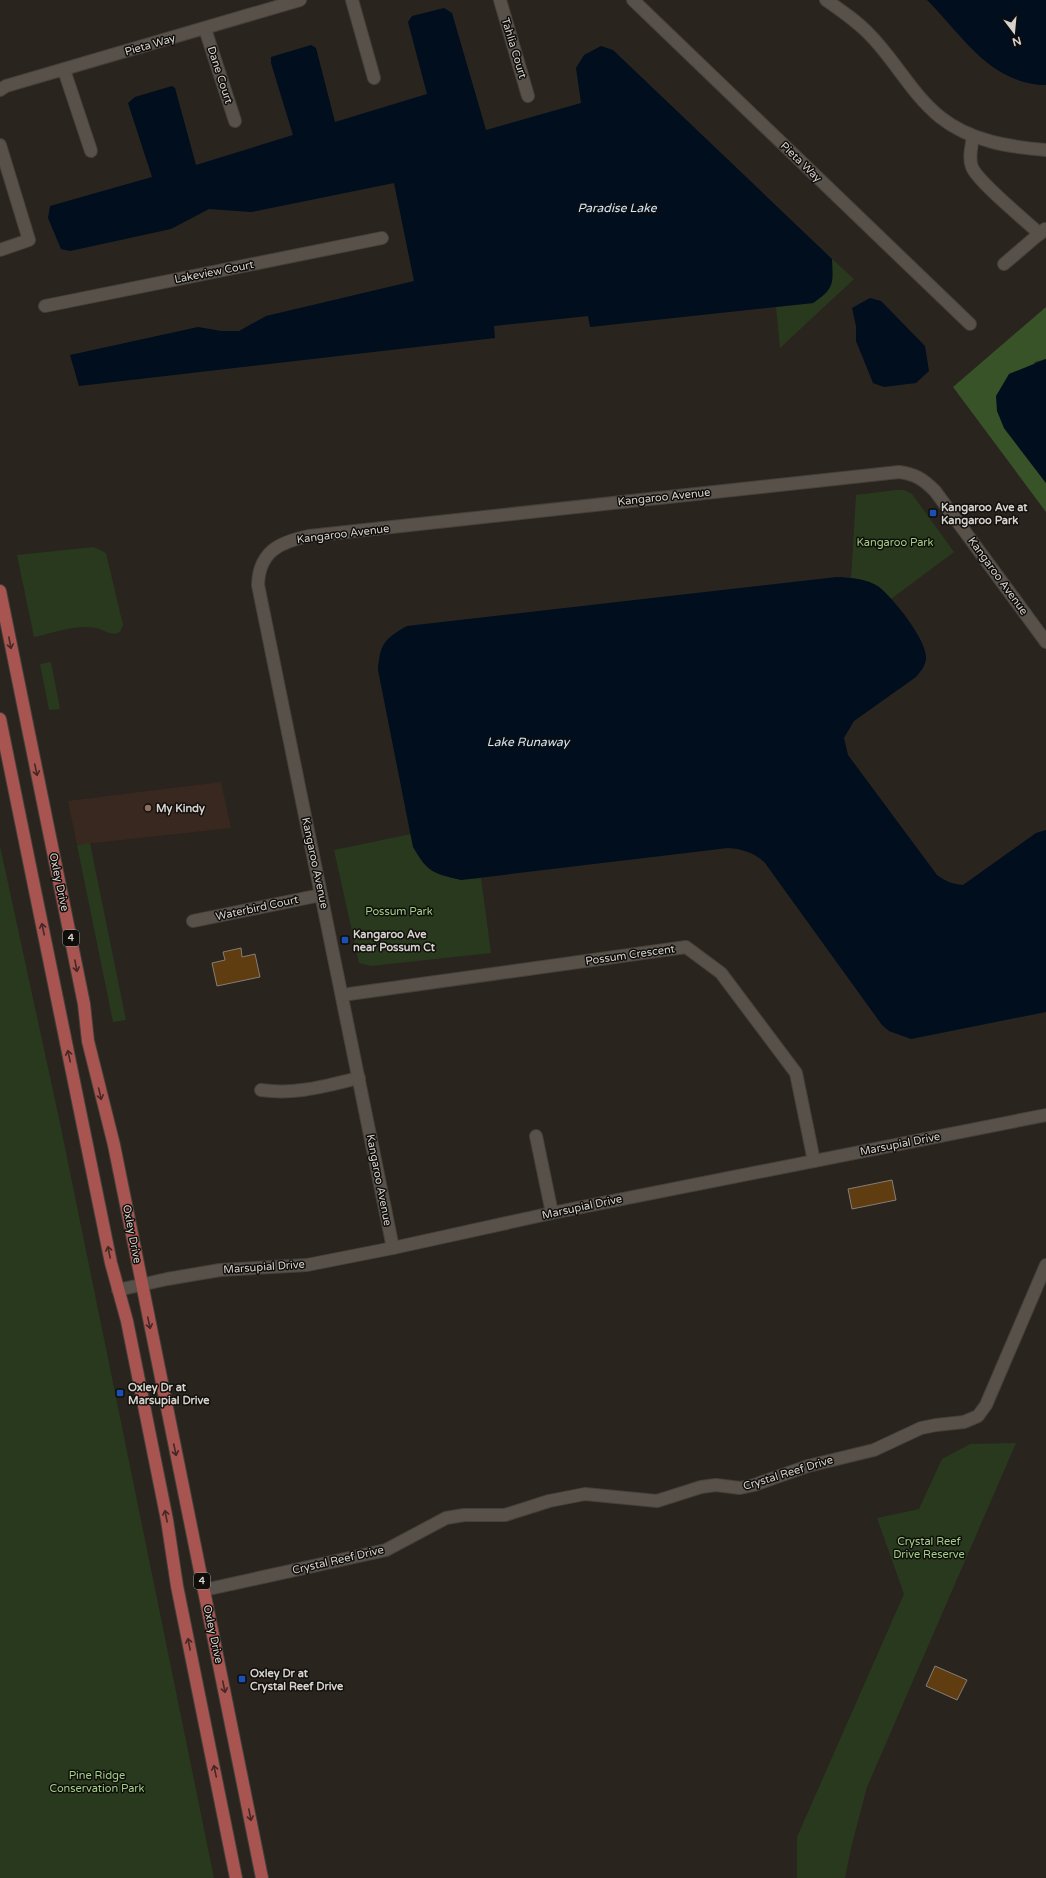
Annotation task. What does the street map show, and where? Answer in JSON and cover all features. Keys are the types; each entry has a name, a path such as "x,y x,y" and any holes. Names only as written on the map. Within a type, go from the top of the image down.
{"main road":[{"name":"Oxley Drive","path":"0,591 84,1004 88,1041 114,1145 262,1878"},
{"name":"4","path":"0,719 118,1290 127,1321 169,1534 177,1586 236,1878"}],"street":[{"name":"Pieta Way","path":"0,90 6,86 300,0"},
{"path":"352,0 374,78"},
{"name":"Tahlia Court","path":"500,0 528,96"},
{"name":"Pieta Way","path":"633,0 970,324"},
{"path":"826,0 851,17 872,37 911,88 941,117 973,136 1015,148 1046,150"},
{"name":"Dane Court","path":"205,29 235,121"},
{"path":"64,70 91,151"},
{"path":"973,136 970,153 972,166 979,178 1043,231 1004,264"},
{"path":"0,145 29,240 0,250"},
{"name":"Lakeview Court","path":"45,306 382,238"},
{"name":"Kangaroo Avenue","path":"393,1248 258,585 259,574 266,558 275,547 288,541 309,536 885,472 911,473 921,478 935,490 1046,642"},
{"name":"Waterbird Court","path":"193,921 321,895"},
{"name":"Possum Crescent","path":"342,995 686,947 721,974 796,1073 814,1161"},
{"path":"261,1090 278,1093 300,1092 359,1078"},
{"name":"Marsupial Drive","path":"118,1290 220,1270 307,1265 393,1248 552,1213 1046,1115"},
{"path":"536,1136 552,1213"},
{"name":"Crystal Reef Drive","path":"204,1590 386,1550 446,1518 505,1515 549,1501 586,1494 657,1501 700,1487 716,1485 740,1488 767,1481 825,1461 874,1450 921,1428 936,1424 964,1422 978,1416 986,1405 1046,1265"}],"shaded area":[{"name":"My Kindy","path":"221,782 231,828 77,845 68,801"}],"green space":[{"path":"832,259 854,279 780,348 776,307 813,303 832,280"},
{"path":"1046,307 1046,359 1035,362 1004,428 1046,483 1046,512 953,387"},
{"name":"Kangaroo Park","path":"904,490 912,494 954,552 891,599 878,586 851,578 856,495"},
{"path":"94,547 106,553 123,625 120,632 113,634 96,628 81,627 34,637 17,555"},
{"path":"51,662 60,709 49,710 40,664"},
{"name":"Possum Park","path":"411,834 420,858 435,872 444,876 455,878 481,878 491,953 371,966 359,963 334,850"},
{"path":"90,843 126,1020 113,1022 77,845"},
{"name":"Pine Ridge Conservation Park","path":"0,846 60,1123 214,1878 0,1878"},
{"name":"Crystal Reef Drive Reserve","path":"1016,1443 867,1787 845,1878 797,1878 797,1837 904,1594 877,1518 919,1509 942,1459 970,1444"}],"water":[{"path":"927,0 1046,0 1046,85 1026,83 993,67 979,56"},
{"name":"Paradise Lake","path":"444,8 452,13 486,130 581,103 576,68 584,55 601,46 613,50 832,259 833,274 829,289 813,303 590,327 588,316 494,326 495,338 79,386 70,355 198,327 221,331 239,331 266,316 414,281 394,183 251,212 209,209 171,229 70,251 61,249 48,218 50,206 152,177 128,103 135,97 172,86 175,88 196,165 293,135 271,63 271,57 311,45 316,48 335,122 427,94 408,22 412,16"},
{"path":"870,298 881,301 925,346 929,371 916,383 884,387 873,383 856,341 856,326 852,308"},
{"path":"1046,359 1046,483 1004,428 997,411 996,396 1009,374"},
{"name":"Lake Runaway","path":"837,577 864,580 879,587 885,592 908,620 925,650 925,663 916,677 854,721 844,738 848,755 937,875 949,882 963,885 1036,833 1046,830 1046,1012 911,1039 889,1031 882,1025 765,863 753,854 739,849 728,848 461,880 444,876 432,871 418,856 413,847 378,670 382,648 388,639 399,631 407,626"}],"building":[{"path":"241,948 242,957 255,954 260,977 217,986 212,963 225,960 223,952"},
{"path":"892,1180 896,1200 852,1209 848,1189"},
{"path":"935,1666 967,1680 957,1700 926,1686"}],"place":[{"name":"Kangaroo Ave at Kangaroo Park","path":"933,513"},
{"name":"My Kindy","path":"148,808"},
{"name":"Kangaroo Ave near Possum Ct","path":"345,940"},
{"name":"Oxley Dr at Marsupial Drive","path":"120,1393"},
{"name":"Oxley Dr at Crystal Reef Drive","path":"242,1679"}]}
